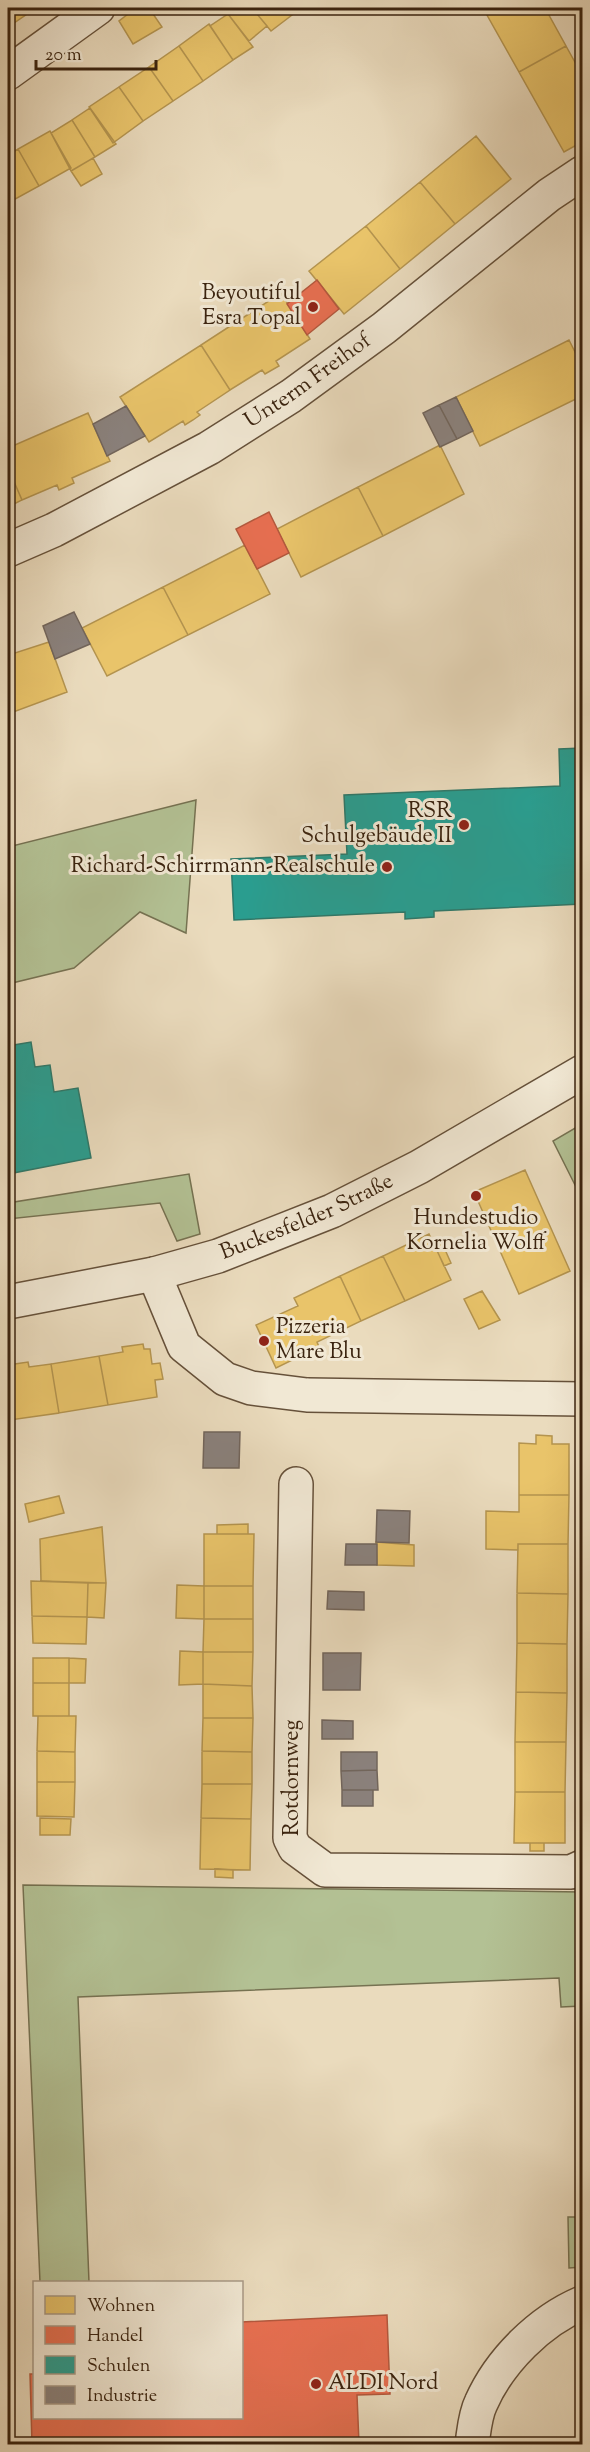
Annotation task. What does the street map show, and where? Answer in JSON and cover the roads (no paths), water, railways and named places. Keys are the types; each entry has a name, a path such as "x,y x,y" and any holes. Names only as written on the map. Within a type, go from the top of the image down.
{"street":[{"path":"8,73 98,8"},
{"name":"Unterm Freihof","path":"8,550 54,530 178,465 291,396 384,328 549,195 582,173"},
{"name":"Buckesfelder Straße","path":"8,1302 154,1274 218,1256 332,1211 382,1188 582,1072"},
{"path":"154,1274 184,1346 225,1379 251,1388 287,1394 582,1399"},
{"name":"Rotdornweg","path":"296,1484 290,1838 295,1848 325,1870 571,1872 582,1867"},
{"path":"472,2445 479,2405 504,2365 523,2344 564,2311 582,2303"}],"place":[{"name":"Beyoutiful Esra Topal","path":"313,307"},
{"name":"RSR Schulgebäude II","path":"464,825"},
{"name":"Richard-Schirrmann-Realschule","path":"387,867"},
{"name":"Hundestudio Kornelia Wolff","path":"476,1196"},
{"name":"Pizzeria Mare Blu","path":"264,1341"},
{"name":"ALDI Nord","path":"316,2384"}]}
